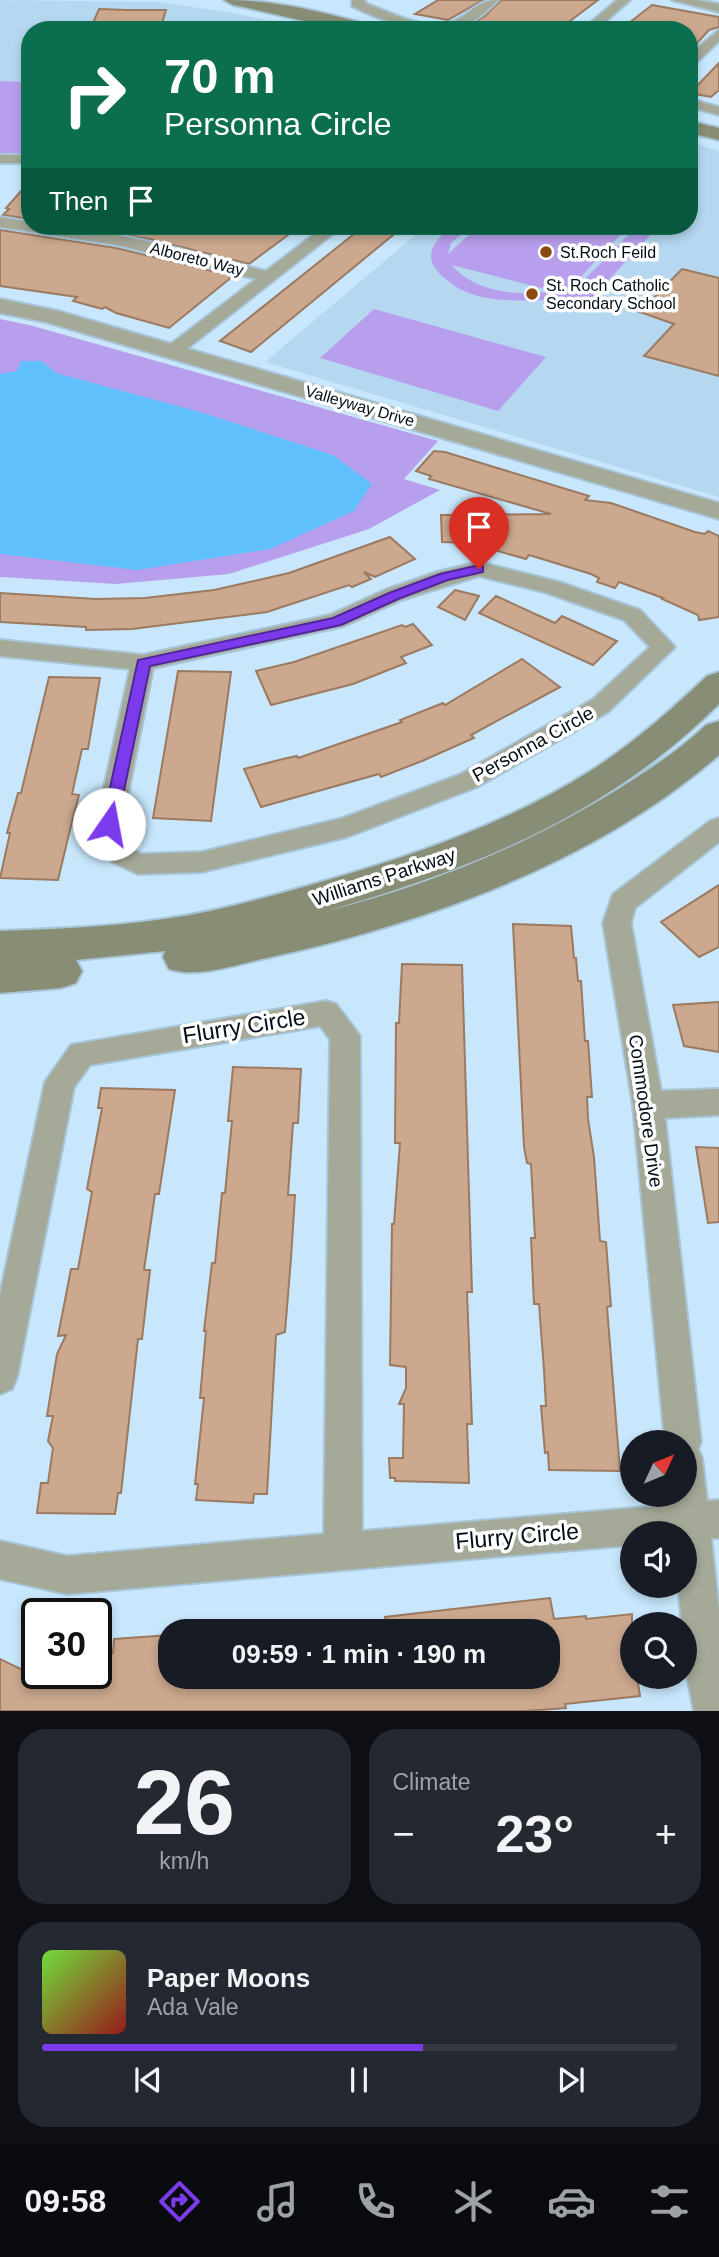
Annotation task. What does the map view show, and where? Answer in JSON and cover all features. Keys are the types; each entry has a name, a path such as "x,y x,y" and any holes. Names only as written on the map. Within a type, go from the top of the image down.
{"main road":[{"path":"233,0 333,21"},
{"path":"698,129 719,134"},
{"name":"Williams Parkway","path":"0,948 128,939 214,926 438,861 486,842 589,790 669,732 719,684"},
{"name":"Williams Parkway","path":"0,975 129,966 268,943 401,908 465,885 603,819 667,775 719,734"}],"street":[{"path":"358,0 356,3 363,8 412,21"},
{"path":"461,21 492,0"},
{"path":"598,21 624,0"},
{"path":"678,0 719,8"},
{"path":"700,52 719,34"},
{"path":"700,52 717,55"},
{"path":"698,105 719,111"},
{"path":"0,175 4,159"},
{"name":"Alboreto Way","path":"0,222 21,225"},
{"name":"Alboreto Way","path":"81,235 131,243 269,277"},
{"path":"131,243 143,235"},
{"path":"173,351 323,235"},
{"name":"Valleyway Drive","path":"0,306 50,316 173,351 719,511"},
{"name":"Personna Circle","path":"0,648 143,663 336,621 445,577 479,569 551,587 632,615 664,647 600,706 468,780 347,828 202,862 138,864 121,855 109,824 143,663"},
{"name":"Commodore Drive","path":"682,1430 648,1105 617,923 623,902 719,828"},
{"name":"Flurry Circle","path":"0,1377 60,1082 81,1054 326,1013 345,1036 343,1551"},
{"path":"648,1105 719,1102"},
{"path":"697,1496 705,1520 706,1672 714,1711"},
{"name":"Flurry Circle","path":"0,1560 67,1575 705,1520"}],"shaded area":[{"path":"0,0 158,2 270,21 21,21 21,82 0,81"},
{"path":"0,81 21,82 21,155 0,154"},
{"name":"St. Roch Catholic Secondary School","path":"698,144 719,151 719,497 265,362 415,235 698,235"},
{"path":"443,235 460,235 451,243 448,254 469,235 620,235 573,285 582,282 628,235 651,235 586,304 492,299 474,295 456,287 434,267 431,254","holes":["452,265 549,291 524,293 497,290 471,281"]},
{"path":"374,309 546,357 498,411 320,358"},
{"path":"0,319 33,326 438,441 404,479 440,490 369,529 229,574 116,584 0,577"}],"water":[{"path":"21,361 42,361 56,373 200,412 333,455 372,484 354,511 270,549 137,570 0,554 0,374 17,371"}],"building":[{"path":"438,0 483,0 448,20 415,14"},
{"path":"501,0 598,0 570,21 477,21"},
{"path":"652,5 719,17 719,27 709,30 698,42 698,21 632,21"},
{"path":"99,9 166,10 163,21 94,21"},
{"path":"719,63 719,90 711,97 698,95 698,85"},
{"path":"21,191 21,218 3,215 9,209 6,208"},
{"path":"0,230 116,248 233,276 169,328 116,313 105,307 102,309 73,301 77,297 0,286"},
{"path":"125,235 288,235 249,264"},
{"path":"353,235 393,235 251,352 220,341"},
{"path":"682,269 719,278 719,376 644,356 674,324 640,312"},
{"path":"434,451 445,452 589,496 585,500 611,503 695,532 705,534 708,531 719,536 719,617 699,620 698,615 663,598 619,582 615,588 597,582 599,578 591,574 529,555 526,559 470,543 442,542 441,515 551,514 429,479 431,476 416,471"},
{"path":"390,537 415,559 375,577 364,572 371,579 352,587 349,585 267,612 132,629 86,630 86,627 0,622 0,593 96,599 145,598 214,590 289,573"},
{"path":"455,590 479,596 465,620 438,607"},
{"path":"496,596 555,623 562,616 617,641 593,665 479,613"},
{"path":"413,624 432,645 401,657 406,663 353,684 271,705 256,671 294,662 402,625 405,627"},
{"path":"522,659 560,687 471,735 474,738 422,761 381,777 379,774 261,807 244,769 297,756 298,758 402,722 400,720 443,703 445,705"},
{"path":"178,671 231,672 211,821 153,818"},
{"path":"49,677 100,678 88,749 82,749 72,794 79,795 58,880 0,878 10,833 7,833 18,793 21,793"},
{"path":"719,885 719,947 699,957 661,922"},
{"path":"513,924 571,926 578,981 581,981 585,1041 588,1041 592,1097 587,1097 588,1119 594,1157 600,1241 606,1242 611,1306 607,1307 620,1471 549,1470 541,1406 546,1406 539,1304 534,1304 531,1238 535,1238 531,1164 527,1163"},
{"path":"402,964 462,965 472,1292 467,1292 472,1424 467,1424 469,1483 395,1481 395,1478 390,1478 389,1458 403,1458 404,1404 399,1404 406,1388 406,1367 390,1365 392,1224 400,1143 395,1143 396,1023 399,1023"},
{"path":"719,1002 719,1052 684,1046 673,1005"},
{"path":"233,1067 301,1069 298,1123 293,1123 288,1195 295,1195 285,1332 276,1335 267,1494 254,1494 253,1503 196,1500 198,1484 195,1484 204,1398 200,1398 204,1331 212,1263 215,1263 222,1193 225,1193 232,1121 228,1121"},
{"path":"101,1088 175,1090 144,1270 150,1270 142,1339 138,1339 121,1493 118,1493 115,1514 37,1513 41,1483 48,1483 53,1448 48,1441 53,1416 47,1416 57,1354 66,1335 58,1336 71,1269 78,1269 92,1192 87,1189 102,1108 98,1108"},
{"path":"696,1147 719,1148 719,1222 708,1223"},
{"path":"550,1598 554,1619 385,1619"},
{"path":"620,1615 620,1689 639,1689 640,1696 565,1704 566,1708 526,1711 0,1711 0,1659 21,1669 21,1689 112,1689 114,1639 158,1636 158,1689 560,1689 560,1619 554,1619"}],"place":[{"name":"St.Roch Feild","path":"546,252"},
{"name":"St. Roch Catholic Secondary School","path":"532,294"}],"route":[{"path":"109,824 143,663 336,621 445,577 479,569"}]}
